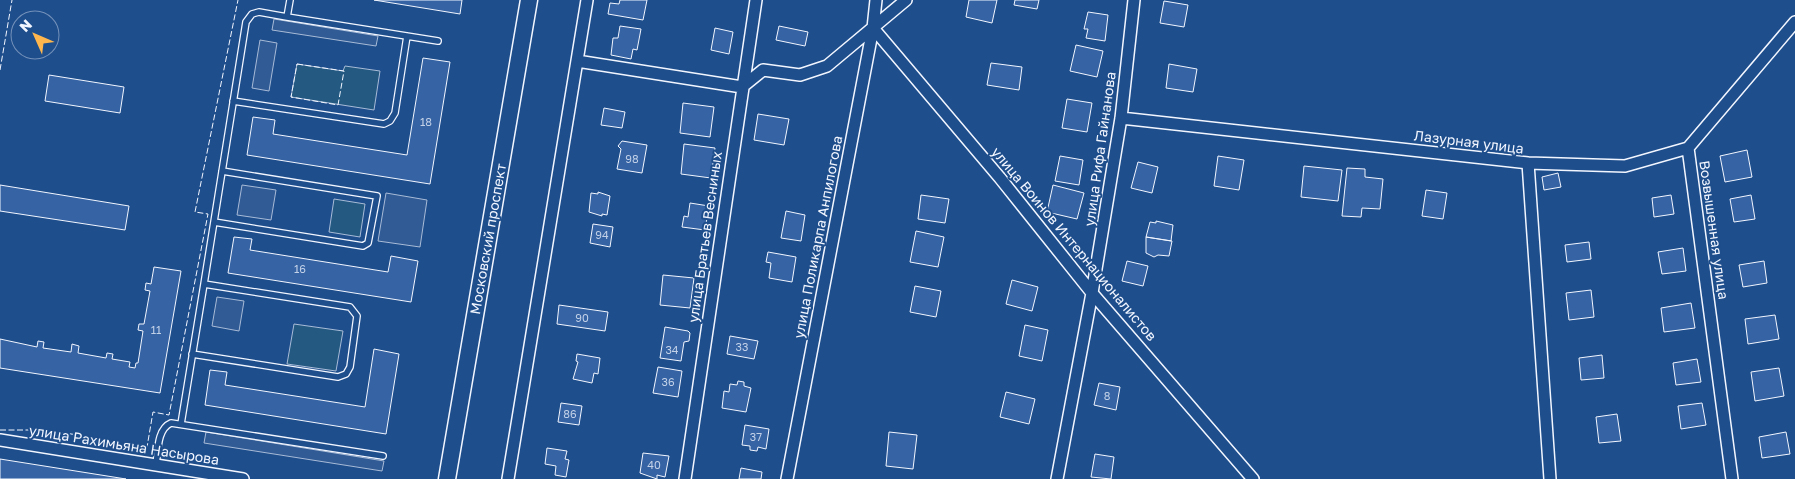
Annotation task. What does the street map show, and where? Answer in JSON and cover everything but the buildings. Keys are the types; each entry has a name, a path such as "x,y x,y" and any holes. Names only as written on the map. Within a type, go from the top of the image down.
{"main road":[{"name":"Московский проспект","path":"447,479 529,0"}],"street":[{"path":"508,479 587,0"},
{"name":"улица Братьев Весниных","path":"685,479 756,0"},
{"name":"улица Поликарпа Анпилогова","path":"787,479 876,0"},
{"path":"577,61 742,87 764,70 800,76 827,66 906,0"},
{"name":"улица Рифа Гайнанова","path":"1057,479 1092,293 1121,118 1134,0"},
{"name":"Возвышенная улица","path":"1732,479 1688,148 1795,22"},
{"name":"улица Воинов Интернационалистов","path":"872,28 1000,178 1092,293 1253,479"},
{"name":"Лазурная улица","path":"1121,118 1528,163 1550,479"},
{"path":"1528,163 1626,166 1688,148"},
{"name":"улица Рахимьяна Насырова","path":"0,440 156,465 208,476 243,479"}],"lane":[{"path":"287,17 290,0"},
{"path":"181,424 248,17 259,12 438,41"},
{"path":"233,101 384,124 390,121 395,113 407,36"},
{"path":"214,222 363,246 370,241 377,196 222,171"},
{"path":"192,354 338,377 346,374 350,367 358,320 353,309 204,284"},
{"path":"156,465 163,428 171,423 383,456"}],"shaded area":[{"path":"274,19 378,36 376,46 272,30"},
{"path":"260,40 277,43 269,91 252,88"},
{"path":"297,64 343,71 345,66 380,71 374,110 291,97"},
{"path":"242,185 276,190 271,220 237,215"},
{"path":"386,193 427,200 420,247 378,241"},
{"path":"334,199 365,204 360,237 329,232"},
{"path":"217,297 244,301 239,331 212,326"},
{"path":"294,324 343,331 336,371 287,364"},
{"path":"206,432 384,461 382,471 204,443"}],"fence":[{"path":"0,70 12,0"},
{"path":"0,430 44,430 78,435 112,448 146,453 153,412 169,415 208,214 195,212 238,0"},
{"path":"297,64 344,71 338,105 291,97 297,64"}]}
